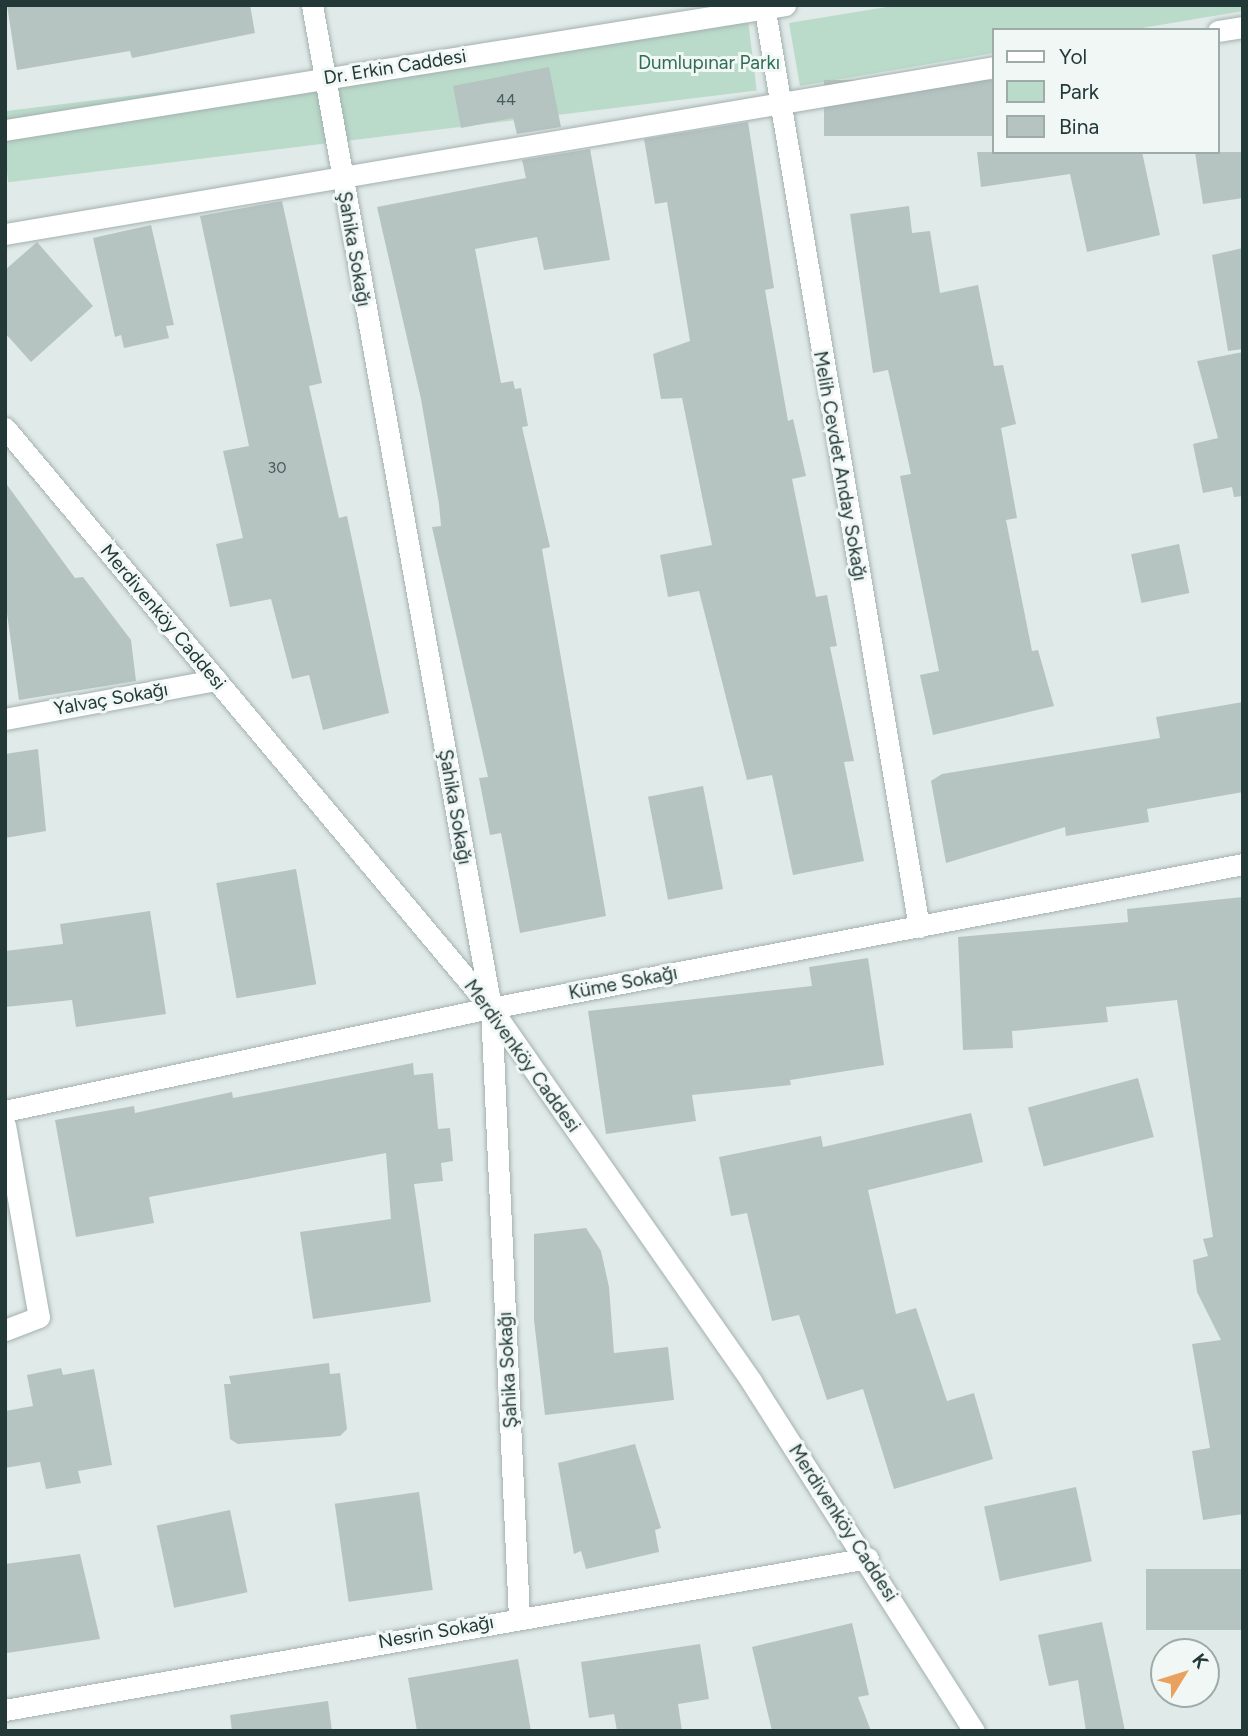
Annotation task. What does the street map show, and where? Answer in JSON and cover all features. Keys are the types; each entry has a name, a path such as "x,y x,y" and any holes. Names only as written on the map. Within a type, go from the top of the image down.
{"street":[{"name":"Şahika Sokağı","path":"312,5 491,1008 519,1617"},
{"name":"Dr. Erkin Caddesi","path":"5,130 771,6"},
{"name":"Melih Cevdet Anday Sokağı","path":"771,6 778,101 919,927"},
{"path":"1220,31 1243,27"},
{"path":"5,234 992,66"},
{"name":"Merdivenköy Caddesi","path":"5,428 491,1008 868,1558 974,1731"},
{"name":"Yalvaç Sokağı","path":"5,719 216,680"},
{"name":"Küme Sokağı","path":"5,1111 491,1008 1243,864"},
{"path":"5,1125 40,1317 5,1330"},
{"name":"Nesrin Sokağı","path":"5,1710 519,1617 868,1558"}],"green space":[{"name":"Dumlupınar Parkı","path":"899,5 1243,5 1243,11 1142,28 992,28 992,53 800,86 789,23"},
{"name":"Dumlupınar Parkı","path":"748,20 757,90 8,182 5,111"}],"building":[{"path":"7,5 250,5 255,33 132,58 130,51 17,70"},
{"path":"549,67 561,127 517,134 513,118 461,128 453,86"},
{"path":"824,80 992,80 992,136 824,136"},
{"path":"748,122 774,288 765,290 788,421 793,419 806,476 792,479 816,597 827,595 837,646 830,647 854,761 844,762 864,861 793,875 772,775 747,780 699,591 668,597 660,555 712,545 682,398 661,399 653,354 690,341 667,202 655,204 644,139"},
{"path":"590,149 610,260 544,270 537,237 475,249 501,383 513,381 515,389 521,388 528,426 522,427 550,547 542,549 606,916 520,933 501,833 490,835 479,778 488,777 432,527 441,526 421,399 377,207 526,178 522,160"},
{"path":"977,152 1142,154 1160,235 1087,252 1070,174 981,187"},
{"path":"1243,152 1243,198 1203,204 1195,154"},
{"path":"282,201 322,383 309,386 339,518 347,516 389,713 323,730 309,675 292,679 271,599 230,607 216,544 243,538 223,451 249,446 200,216"},
{"path":"909,206 912,233 930,231 940,293 978,285 994,366 1003,365 1016,424 1001,428 1017,518 1006,520 1032,651 1038,650 1054,706 933,735 920,675 939,671 900,476 911,474 888,370 873,373 850,214"},
{"path":"151,225 174,325 166,326 169,338 124,348 121,335 115,337 93,238"},
{"path":"37,242 93,306 31,362 5,333 5,270"},
{"path":"1243,248 1243,349 1228,351 1212,255"},
{"path":"1243,352 1243,496 1234,497 1232,487 1203,493 1193,444 1218,438 1197,361"},
{"path":"5,482 75,578 83,577 131,640 136,681 19,700 5,599"},
{"path":"1179,544 1189,593 1141,603 1131,554"},
{"path":"1243,702 1243,792 1147,809 1149,822 1066,836 1065,827 946,863 931,781 942,774 1160,738 1156,717"},
{"path":"38,749 46,831 5,838 5,754"},
{"path":"703,786 723,889 668,900 648,797"},
{"path":"296,869 316,984 237,998 216,883"},
{"path":"1243,897 1243,1514 1203,1520 1192,1451 1210,1448 1192,1344 1221,1340 1197,1292 1193,1260 1208,1256 1203,1239 1213,1237 1177,1000 1106,1007 1108,1022 1012,1031 1013,1048 963,1050 958,937 1128,922 1127,909"},
{"path":"150,911 166,1014 76,1027 72,1000 5,1007 5,951 63,944 60,924"},
{"path":"868,958 884,1065 790,1080 791,1085 692,1095 696,1121 606,1134 588,1011 812,986 809,967"},
{"path":"413,1063 414,1075 433,1073 438,1129 450,1128 453,1161 441,1163 443,1181 414,1184 431,1302 313,1319 300,1232 391,1219 386,1153 149,1197 154,1223 76,1237 55,1120 134,1106 135,1113 232,1092 233,1098"},
{"path":"1138,1078 1154,1137 1044,1166 1028,1108"},
{"path":"971,1113 983,1162 868,1190 896,1314 916,1308 947,1401 974,1393 993,1459 894,1489 863,1389 827,1400 799,1315 772,1321 747,1213 731,1216 719,1157 821,1136 823,1147"},
{"path":"586,1228 601,1251 609,1287 614,1353 668,1347 674,1400 545,1415 534,1320 534,1234"},
{"path":"329,1363 330,1374 340,1373 347,1429 340,1436 238,1444 230,1439 224,1384 231,1384 229,1376"},
{"path":"61,1368 63,1375 94,1369 112,1465 78,1471 81,1483 46,1489 40,1462 5,1468 5,1411 33,1406 27,1375"},
{"path":"635,1444 661,1528 655,1530 659,1552 586,1569 581,1551 574,1554 558,1463"},
{"path":"1076,1487 1092,1561 1000,1581 984,1507"},
{"path":"419,1492 433,1590 349,1602 335,1504"},
{"path":"230,1510 247,1592 174,1608 157,1526"},
{"path":"80,1554 100,1639 7,1653 5,1564"},
{"path":"1146,1569 1243,1569 1243,1630 1146,1630"},
{"path":"1102,1622 1125,1731 1086,1731 1078,1680 1049,1686 1038,1635"},
{"path":"852,1623 869,1695 858,1697 871,1731 772,1731 752,1647"},
{"path":"700,1644 709,1699 678,1704 682,1731 617,1731 614,1714 589,1718 581,1662"},
{"path":"518,1659 531,1731 417,1731 408,1678"},
{"path":"328,1701 332,1731 232,1731 230,1715"}]}
